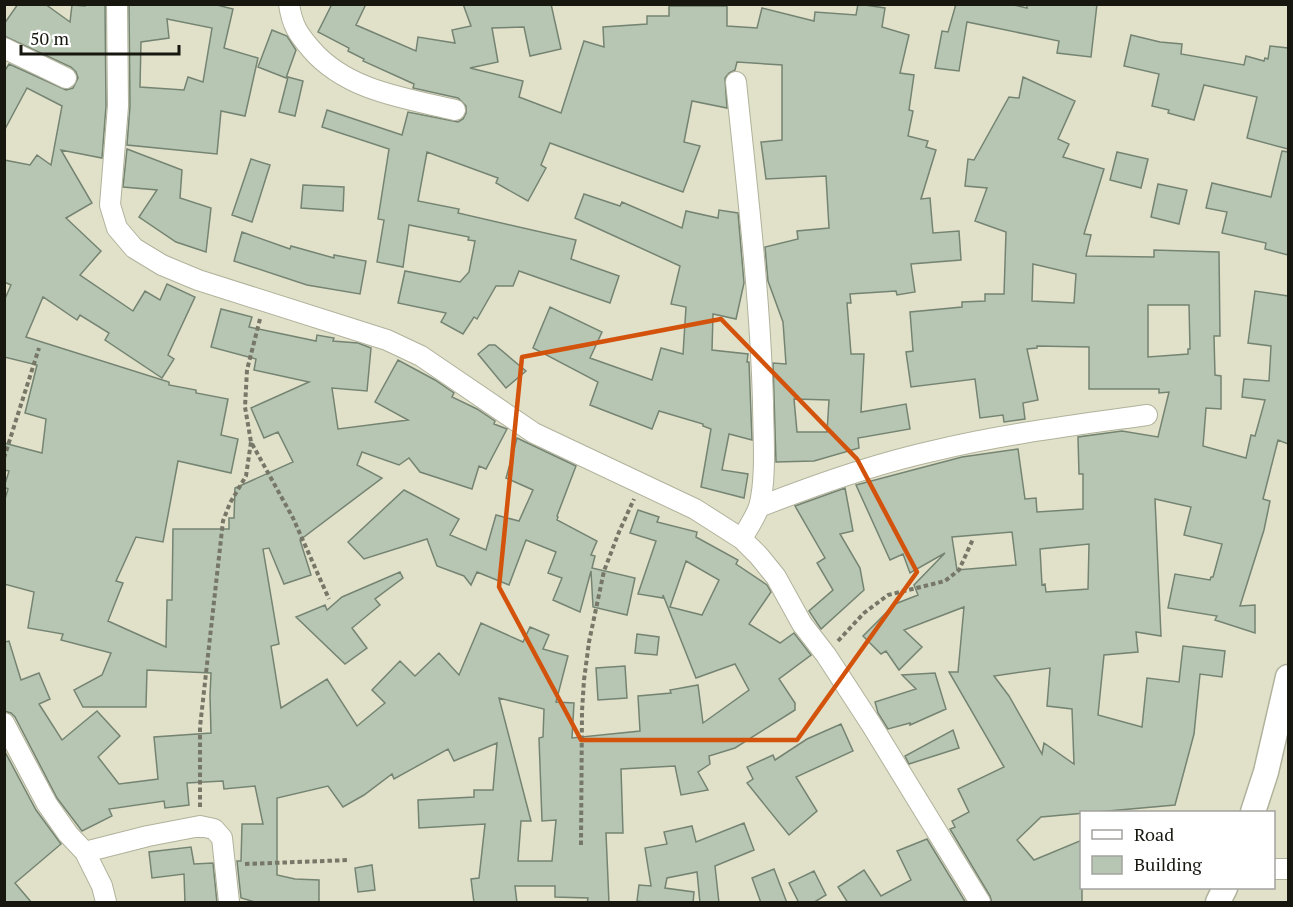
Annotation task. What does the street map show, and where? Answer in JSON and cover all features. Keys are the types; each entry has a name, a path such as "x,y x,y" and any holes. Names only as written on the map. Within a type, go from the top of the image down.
{"street":[{"path":"117,4 118,106 110,205 117,228 134,248 162,265 198,279 387,340 421,356 534,433 695,509 742,539 776,578 802,624 826,655 923,807 980,903"},
{"path":"289,4 295,31 319,58 339,74 361,85 455,110"},
{"path":"4,48 66,78"},
{"path":"736,82 761,359 764,441 759,507 742,539"},
{"path":"759,507 801,491 933,451 1074,426 1147,416"},
{"path":"1254,811 1287,688"},
{"path":"4,723 51,811 85,852 102,886 106,903"},
{"path":"85,852 200,826 214,829 222,838 229,903"},
{"path":"1218,903 1225,889"}],"path":[{"path":"200,826 200,727 223,521 230,503 246,476 251,442 245,407 247,370 265,301"},
{"path":"4,458 39,348"},
{"path":"251,442 293,518 329,599"},
{"path":"580,845 582,711 589,642 604,571 641,485"},
{"path":"826,655 864,613 888,595 945,581 959,570 973,539"},
{"path":"226,864 350,860"}],"highlighted area":[{"path":"721,319 857,459 917,572 797,740 581,740 499,587 522,357"}],"building":[{"path":"18,4 45,4 70,22 72,5 105,4 106,106 102,158 61,150 92,203 66,218 101,251 80,275 133,311 145,291 160,300 167,284 195,297 168,355 174,359 162,378 105,340 109,333 80,315 77,320 43,297 26,337 169,382 169,385 228,399 221,435 238,439 231,473 178,461 163,542 136,537 116,581 123,583 108,621 166,647 167,600 172,600 173,529 229,529 229,518 234,518 235,488 293,462 278,432 264,438 251,408 309,382 254,370 256,359 211,347 221,309 252,317 249,327 316,341 317,335 334,338 333,341 358,343 371,348 367,391 332,388 338,429 408,420 375,402 398,360 435,380 454,393 452,397 477,409 495,421 494,424 507,429 486,469 479,466 472,489 420,472 409,458 399,465 362,452 357,465 382,478 300,540 311,575 284,584 269,548 263,549 279,644 271,646 281,708 327,679 357,726 385,703 372,690 400,661 415,676 439,653 459,675 481,623 523,642 530,627 549,635 543,649 568,656 556,702 574,703 572,738 640,731 638,696 671,693 670,690 698,685 703,723 749,690 735,664 696,678 663,595 663,598 638,594 656,541 630,533 638,510 659,517 657,522 697,532 696,537 738,560 736,564 767,585 771,592 749,624 780,643 794,633 811,655 779,679 795,703 795,710 735,748 709,756 710,764 698,772 708,790 681,795 675,766 621,769 623,833 606,833 609,903 587,903 588,898 555,897 555,886 515,886 517,903 474,903 471,879 479,878 485,824 419,828 418,800 474,797 474,790 493,790 497,743 454,761 448,749 394,779 392,774 343,807 328,786 277,798 277,875 295,879 319,880 319,903 259,903 241,898 237,861 241,861 242,824 263,824 255,786 224,789 223,781 187,783 189,805 165,808 164,801 109,809 112,816 82,831 57,798 15,717 4,711 4,642 9,641 21,680 39,673 50,699 39,704 62,740 97,711 120,736 98,757 119,784 158,779 154,737 211,733 211,673 147,670 146,707 83,707 74,690 102,675 111,653 61,640 63,634 28,628 34,592 4,584 4,502 8,489 4,487 9,471 4,470 4,443 42,453 46,419 25,413 37,365 4,357 4,301 11,285 4,282 4,160 30,165 37,155 51,165 62,106 27,88 4,131 4,72 9,64 66,90 73,88 78,78 71,67 4,36 4,24","holes":["686,561 719,580 702,615 670,607","499,698 544,709 543,737 539,738 542,821 556,820 552,861 518,861 521,821 531,821"]},
{"path":"129,4 213,4 233,9 224,48 258,58 245,116 221,111 217,154 127,145 130,106","holes":["167,19 212,28 203,82 188,77 184,90 140,87 141,42 169,38"]},
{"path":"332,4 366,4 356,25 416,51 418,37 455,43 452,30 471,26 463,4 551,4 561,49 530,56 524,27 492,28 498,62 470,68 523,81 519,97 561,113 584,41 604,47 603,27 647,24 647,16 669,16 669,6 727,6 727,26 757,28 762,8 814,21 815,12 856,15 858,4 885,8 882,27 909,35 900,73 914,75 909,110 913,111 908,136 928,141 926,147 936,150 921,199 930,198 933,233 959,231 961,260 911,264 915,292 897,295 896,291 850,294 851,303 847,303 851,354 864,354 861,412 906,404 910,429 858,438 859,448 814,461 776,462 773,363 786,364 783,322 768,281 765,247 798,239 797,231 829,228 826,176 766,179 761,142 782,140 782,65 737,62 735,70 725,78 727,108 692,101 684,142 700,146 683,192 550,143 541,165 546,168 528,201 496,183 498,178 427,152 418,201 459,209 458,213 576,240 571,259 619,276 610,303 519,271 513,286 496,286 477,319 474,317 463,334 441,322 446,313 398,303 405,271 460,282 469,272 475,241 468,240 469,237 409,225 403,267 377,262 384,220 378,219 389,149 322,127 327,110 402,135 408,112 458,122 466,113 466,106 458,98 413,88 414,84 363,61 364,59 348,51 349,48 318,32","holes":["794,399 829,400 827,432 797,432"]},
{"path":"956,4 1010,4 1027,8 1027,4 1097,4 1091,57 1057,53 1059,41 967,22 959,71 935,68 942,31 948,32"},
{"path":"272,30 287,36 296,50 286,78 258,67"},
{"path":"1131,35 1160,42 1182,44 1181,54 1244,65 1246,56 1264,61 1265,58 1268,59 1270,46 1288,48 1288,149 1247,138 1257,97 1204,85 1194,120 1152,106 1159,74 1124,66"},
{"path":"288,77 303,81 295,116 279,112"},
{"path":"1023,77 1075,101 1058,139 1069,144 1063,157 1104,169 1084,234 1091,235 1086,256 1154,257 1154,250 1219,252 1220,336 1214,336 1215,375 1221,376 1221,409 1206,408 1203,446 1246,458 1251,435 1255,436 1265,400 1242,397 1244,379 1269,381 1271,346 1248,343 1255,291 1288,296 1288,444 1278,440 1263,499 1270,501 1264,530 1240,606 1255,605 1255,633 1215,620 1217,616 1168,608 1175,574 1210,580 1213,577 1222,544 1184,535 1191,507 1155,499 1161,636 1136,632 1138,652 1104,655 1098,715 1142,727 1147,678 1179,682 1183,646 1225,651 1222,677 1200,674 1194,734 1175,805 1080,811 1080,814 1041,817 1017,840 1034,860 1080,841 1082,903 992,903 950,829 955,827 952,821 969,812 958,789 1004,767 949,672 958,672 964,607 904,630 922,647 899,670 886,651 881,654 863,636 895,604 918,595 914,585 945,553 910,573 903,554 890,560 856,485 962,457 1018,449 1025,499 1036,498 1037,512 1083,509 1083,474 1079,474 1078,437 1122,431 1158,437 1169,392 1159,393 1159,389 1089,389 1089,347 1037,346 1037,348 1027,349 1038,400 1023,403 1025,419 1004,422 1003,415 980,418 975,379 911,387 906,352 913,351 910,312 962,307 962,302 985,301 985,294 1004,294 1006,232 975,221 987,188 965,186 968,159 974,160 1009,97 1019,98","holes":["1033,264 1076,274 1074,303 1032,301","1148,305 1189,305 1190,349 1188,349 1188,354 1148,357","1012,532 1016,565 957,570 952,537","1089,544 1088,589 1046,592 1045,584 1042,585 1040,549","1050,668 1047,706 1072,709 1074,764 1044,743 1042,754 1009,696 994,676"]},
{"path":"127,149 182,170 180,198 211,208 206,252 176,242 139,217 157,190 123,187"},
{"path":"1282,151 1288,152 1288,255 1265,249 1266,243 1222,233 1227,212 1206,208 1212,183 1271,197"},
{"path":"1117,152 1148,159 1141,188 1110,180"},
{"path":"251,159 270,165 252,222 232,215"},
{"path":"1158,184 1187,190 1179,224 1151,217"},
{"path":"303,185 344,187 343,211 301,208"},
{"path":"584,194 620,206 622,202 682,228 686,211 718,218 719,210 738,213 744,283 736,319 713,314 712,350 748,354 752,440 729,434 722,470 748,474 744,498 701,487 711,429 703,424 659,411 652,429 590,405 598,382 533,348 550,307 602,332 590,358 652,380 661,348 683,354 686,307 671,304 680,266 575,218"},
{"path":"242,232 290,249 291,246 334,258 334,255 366,261 360,294 307,285 234,261"},
{"path":"489,345 495,345 526,371 506,388 478,354"},
{"path":"517,438 576,466 557,520 597,541 591,555 595,556 592,568 635,578 627,615 593,607 591,571 580,612 553,600 562,578 548,573 556,552 526,540 509,585 477,572 471,585 464,576 437,566 427,539 364,559 348,542 404,490 459,519 450,535 486,550 496,515 519,521 533,490 506,478"},
{"path":"845,488 853,531 840,534 860,568 864,590 821,629 809,611 833,590 817,563 825,558 795,506"},
{"path":"400,572 403,578 375,599 380,605 352,628 367,648 345,664 296,617 325,605 327,610 342,597"},
{"path":"637,634 659,637 657,655 635,653"},
{"path":"625,666 627,698 598,700 596,668"},
{"path":"935,673 946,709 910,725 910,723 888,729 878,713 875,702 916,689 902,675"},
{"path":"841,724 853,751 796,777 817,811 789,835 747,783 753,779 747,767 773,755 775,760 807,739"},
{"path":"953,730 959,748 909,764 905,756"},
{"path":"4,750 36,810 61,844 15,883 32,903 4,903"},
{"path":"744,823 754,850 715,866 719,903 700,903 697,872 667,878 665,888 694,892 693,903 637,901 639,885 651,886 645,848 667,844 664,832 692,826 696,842"},
{"path":"927,839 966,903 848,903 838,887 864,870 881,896 911,880 897,851"},
{"path":"191,847 194,864 213,863 217,903 185,903 184,874 152,878 149,852"},
{"path":"372,865 375,890 358,892 355,868"},
{"path":"774,869 787,903 761,903 752,878"},
{"path":"814,871 826,895 813,903 799,903 789,883"}]}
